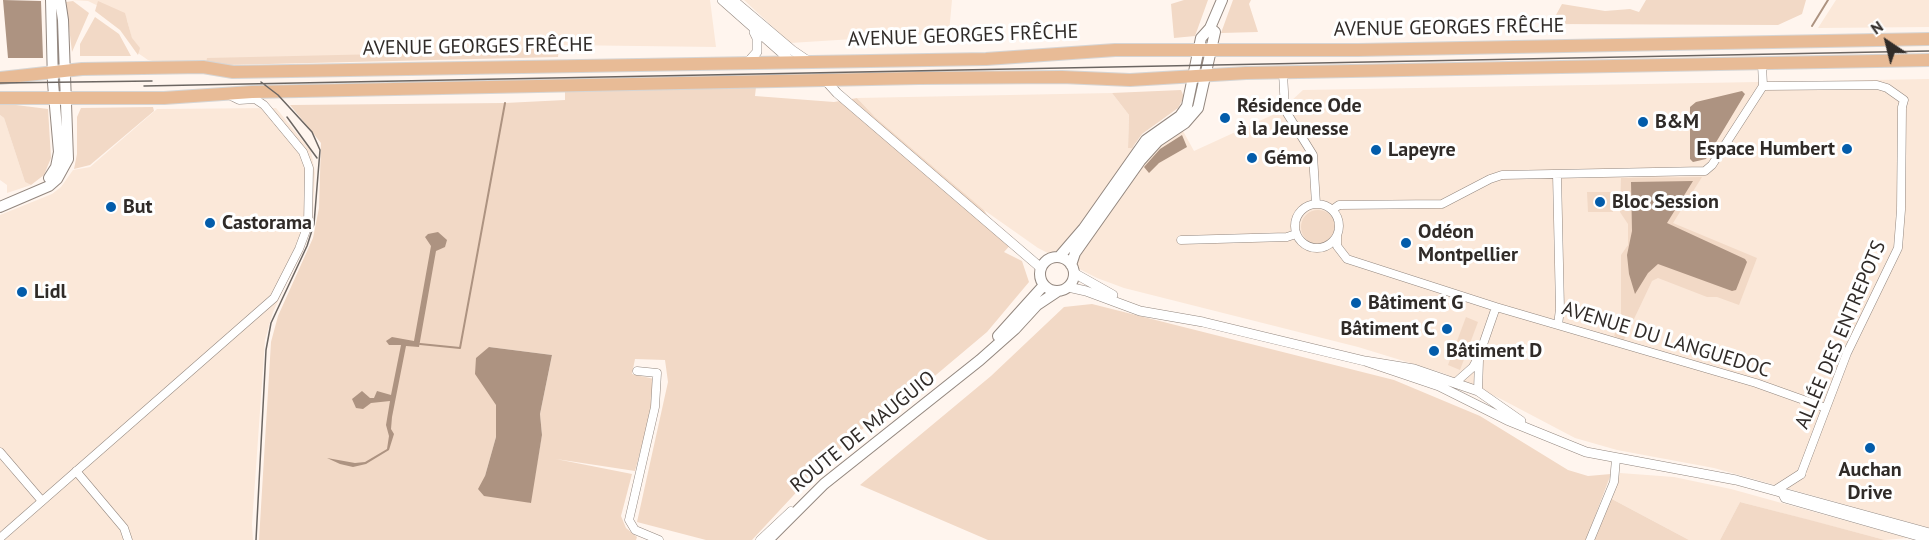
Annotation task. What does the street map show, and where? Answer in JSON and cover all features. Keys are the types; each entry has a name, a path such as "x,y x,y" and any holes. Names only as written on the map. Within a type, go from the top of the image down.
{"main road":[{"path":"1210,28 1215,32 1212,49 1202,100 1194,115 1158,141 1145,154 1075,253 1073,269 1063,289 1044,285 1040,277 1041,268 1048,260 1059,257 1084,228 1146,140 1180,116 1187,106 1201,38 1210,28 1222,0"},
{"path":"0,200 44,182 56,167 59,152 59,71 56,3"},
{"name":"AVENUE GEORGES FRÊCHE","path":"0,78 59,71 203,67 233,72 986,59 1035,56 1067,51 1358,50 1929,39"},
{"name":"AVENUE GEORGES FRÊCHE","path":"0,98 59,99 792,81 1062,77 1105,80 1283,73 1929,60"},
{"path":"791,61 792,81"},
{"path":"808,61 810,81"},
{"path":"0,207 49,186 65,167 68,159 59,99"},
{"path":"1059,257 1073,269"},
{"name":"ROUTE DE MAUGUIO","path":"955,380 1044,285"},
{"name":"ROUTE DE MAUGUIO","path":"768,540 824,483 955,380 1015,329 1037,305 1063,289"}],"street":[{"path":"722,0 756,33 757,52 748,62"},
{"path":"733,0 808,61"},
{"path":"751,28 791,61"},
{"path":"1332,210 1340,205 1442,204 1500,176 1705,171 1710,168 1763,86 1762,64"},
{"path":"1283,73 1285,110 1308,144 1314,159 1316,204"},
{"path":"826,81 837,93 1041,268"},
{"name":"ALLÉE DES ENTREPOTS","path":"1763,86 1877,85 1887,88 1904,100 1898,248 1847,353 1801,477"},
{"path":"0,538 274,298 309,218 308,161 264,105 255,99 239,100 227,94"},
{"path":"1557,174 1560,309 1558,325"},
{"path":"1316,204 1332,210 1339,222 1337,236 1328,246 1315,248 1304,244 1296,234 1298,216 1305,208 1316,204"},
{"path":"1181,240 1287,237 1296,234"},
{"name":"AVENUE DU LANGUEDOC","path":"1337,236 1337,246 1347,259 1496,307 1756,383 1826,408"},
{"path":"1073,269 1112,295 1162,314"},
{"path":"1063,289 1086,291 1140,310 1365,361 1414,369 1478,391 1532,429"},
{"path":"1455,383 1473,367 1479,356 1496,307"},
{"path":"1478,391 1479,356"},
{"path":"1365,361 1415,378 1473,402 1563,445 1616,459 1714,475 1807,498 1929,533"},
{"path":"637,370 657,373 655,406 629,520 635,530 659,540"},
{"path":"1415,378 1428,378 1454,388 1478,391"},
{"path":"1455,383 1464,389 1473,402"},
{"path":"0,452 42,501"},
{"path":"1590,540 1614,482 1616,459"},
{"path":"76,471 124,528 128,540"},
{"path":"1782,492 1801,477 1807,498"},
{"path":"760,540 824,483"},
{"path":"1782,492 1785,498 1929,539"}],"shaded area":[{"path":"3,0 41,1 43,58 8,58"},
{"path":"72,0 710,0 716,47 561,45 539,57 161,63 148,60 135,51 127,20 88,1"},
{"path":"744,0 952,0 949,33 790,43"},
{"path":"1184,0 1208,0 1195,36 1174,38 1171,4"},
{"path":"1233,0 1251,0 1249,4 1258,32 1221,33"},
{"path":"1646,0 1806,0 1802,14 1778,25 1551,24 1562,4 1605,11 1630,9 1639,12"},
{"path":"1836,0 1929,0 1929,27 1818,28"},
{"path":"73,1 89,13 72,52 66,2"},
{"path":"98,1 125,13 132,38 140,48 138,55 120,30 95,11"},
{"path":"95,17 119,34 131,56 80,56 80,44"},
{"path":"555,32 560,36 558,57 227,65 206,63 207,58 513,51 533,45"},
{"path":"1929,79 1929,528 1714,468 1617,450 1575,438 1499,398 1443,373 1358,347 1124,288 1097,278 1038,248 984,210 875,117 857,98 1112,93 1129,115 1128,148 1183,131 1194,151 1279,112 1303,90"},
{"path":"756,87 755,96 834,102 857,98 875,117 984,210 992,223 1013,242 1004,252 1022,261 1029,282 987,332 924,385 857,433 805,483 752,540 706,540 637,522 668,382 665,360 635,359 632,374 654,379 652,408 635,471 556,459 632,474 621,516 626,528 637,537 636,540 259,540 271,342 278,316 313,238 319,208 321,143 290,105 505,103 565,100 565,89","holes":["489,347 552,355 540,414 542,435 530,503 485,476 496,437 496,405"]},
{"path":"1181,90 1184,97 1178,108 1142,134 1132,148 1128,148 1129,115 1112,93"},
{"path":"1742,91 1745,94 1706,159 1693,162 1690,159 1690,107 1696,102"},
{"path":"0,103 48,109 51,158 44,175 31,185 25,182 4,118 0,115"},
{"path":"153,107 154,111 90,165 74,169 77,154 77,117 81,108"},
{"path":"276,108 311,151 315,173 313,209 308,236 273,312 265,340 252,524 253,540 0,540 0,215 52,194 61,187 73,170 90,167 157,109"},
{"path":"0,115 4,118 25,182 31,185 7,193 7,185 0,180"},
{"path":"1182,135 1187,147 1159,163 1149,173 1144,167 1160,149"},
{"path":"1702,177 1673,223 1757,258 1739,305 1717,297 1707,297 1658,278 1652,281 1624,340 1614,336 1621,317 1621,255 1628,245 1628,224 1620,212 1621,178"},
{"path":"1693,181 1667,223 1745,259 1747,262 1736,290 1732,291 1658,264 1648,273 1635,294 1629,274 1627,255 1632,231 1631,182"},
{"name":"Bloc Session","path":"1587,192 1613,192 1613,212 1588,212"},
{"path":"1318,210 1330,215 1335,227 1330,239 1318,244 1306,239 1301,227 1306,215"},
{"path":"438,232 447,240 445,247 436,251 419,347 406,346 392,417 391,429 394,434 389,450 366,464 353,467 340,464 327,458 355,463 365,462 387,449 389,436 386,425 390,401 371,403 363,409 356,408 352,399 362,391 370,398 374,398 377,391 391,395 401,345 389,345 386,341 392,337 414,341 431,246 425,237"},
{"path":"1092,304 1394,380 1480,416 1568,470 1588,476 1611,474 1586,540 988,540 860,485 991,376 1064,307"},
{"path":"1466,317 1478,322 1460,370 1448,365"},
{"path":"489,347 552,355 540,414 542,435 531,503 484,496 478,489 485,476 496,437 496,405 475,374 476,358"},
{"path":"1620,473 1674,477 1731,489 1908,538 1885,540 1740,502 1720,540 1689,540 1610,498"},
{"path":"1610,498 1689,540 1592,540"},
{"path":"1740,502 1810,520 1885,540 1720,540"}],"waterway":[{"path":"1812,26 1828,0"},
{"path":"420,344 460,348 505,103"}],"tram line":[{"path":"144,86 1929,51"},
{"path":"0,83 152,81"},
{"path":"256,540 266,350 271,323 307,246 314,224 320,150 312,132 278,95 261,82"},
{"path":"287,117 317,158"}],"place":[{"name":"Résidence Ode à la Jeunesse","path":"1225,118"},
{"name":"B&M","path":"1643,122"},
{"name":"Espace Humbert","path":"1847,149"},
{"name":"Lapeyre","path":"1376,150"},
{"name":"Gémo","path":"1252,158"},
{"name":"Bloc Session","path":"1600,202"},
{"name":"But","path":"111,207"},
{"name":"Castorama","path":"210,223"},
{"name":"Odéon Montpellier","path":"1406,243"},
{"name":"Lidl","path":"22,292"},
{"name":"Bâtiment G","path":"1356,303"},
{"name":"Bâtiment C","path":"1447,329"},
{"name":"Bâtiment D","path":"1434,351"},
{"name":"Auchan Drive","path":"1870,448"}]}
